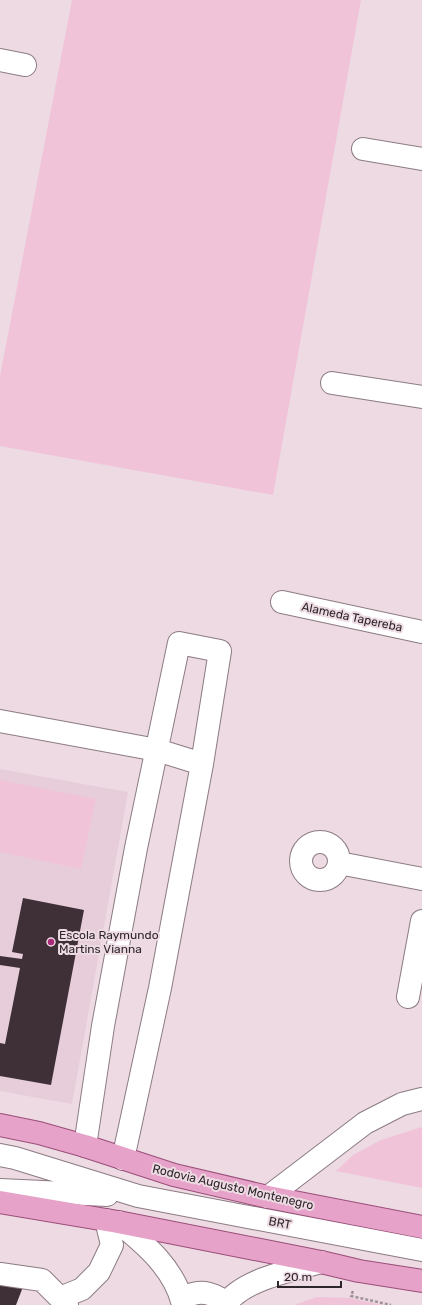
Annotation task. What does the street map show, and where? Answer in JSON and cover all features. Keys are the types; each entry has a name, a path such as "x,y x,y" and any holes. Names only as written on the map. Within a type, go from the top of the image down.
{"main road":[{"name":"Rodovia Augusto Montenegro","path":"0,1125 34,1132 86,1146 174,1175 268,1197 422,1227"},
{"path":"0,1202 112,1221 321,1262 359,1272 422,1281"}],"street":[{"path":"0,60 25,65"},
{"path":"363,149 422,159"},
{"path":"332,383 422,397"},
{"name":"Alameda Tapereba","path":"282,602 422,632"},
{"path":"86,1146 110,987 136,848 179,643 220,651 202,764 160,988 124,1159"},
{"path":"0,721 157,750 202,764"},
{"path":"339,863 422,880"},
{"path":"408,997 422,921"},
{"path":"268,1197 365,1123 402,1104 422,1100"},
{"name":"BRT","path":"0,1155 15,1158 138,1196 422,1250"},
{"name":"BRT","path":"0,1190 138,1196"},
{"path":"112,1221 141,1241 164,1265 182,1301 193,1293 204,1292 212,1294 226,1304 242,1289 258,1281 321,1262"},
{"path":"0,1274 42,1280 65,1303 99,1272 112,1245 112,1221"}],"shaded area":[{"path":"72,0 361,0 273,495 0,446 0,376"},
{"name":"Escola Raymundo Martins Vianna","path":"0,769 128,792 72,1104 0,1091"},
{"path":"0,780 96,799 81,869 0,852"},
{"path":"422,1127 422,1188 336,1171 353,1155 381,1140"},
{"path":"317,1297 349,1298 383,1305 294,1305"}],"building":[{"path":"23,898 84,910 51,1085 0,1076 0,1043 5,1044 20,968 0,965 0,956 22,959 23,954 12,952"},
{"path":"0,1275 26,1279 16,1305 0,1305"}],"place":[{"name":"Escola Raymundo Martins Vianna","path":"51,942"}]}
